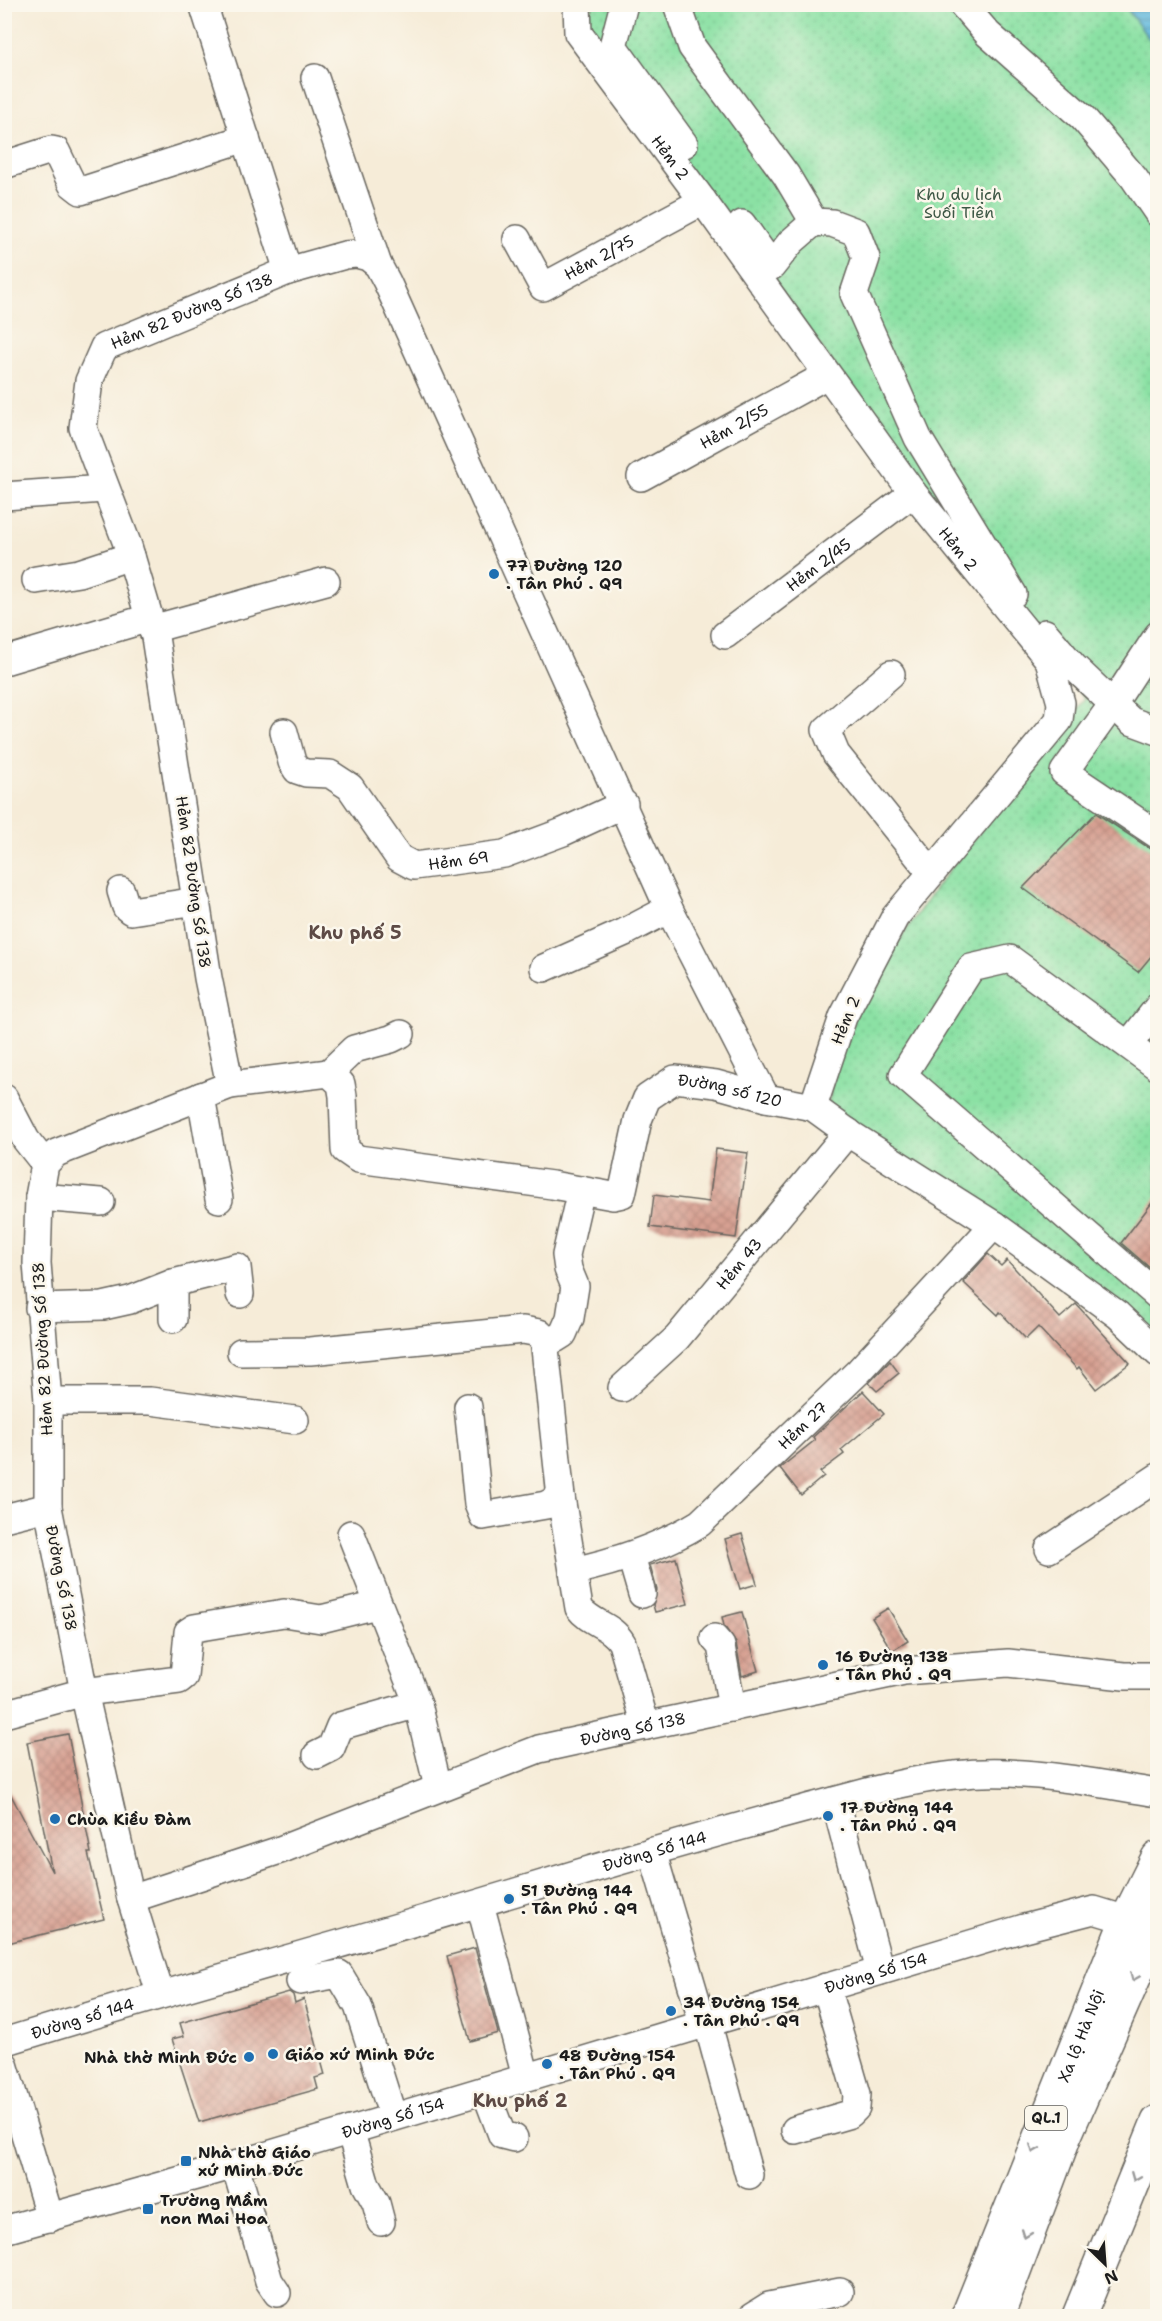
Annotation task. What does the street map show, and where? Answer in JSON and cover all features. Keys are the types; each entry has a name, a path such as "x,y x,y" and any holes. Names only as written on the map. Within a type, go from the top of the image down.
{"highway":[{"name":"Xa lộ Hà Nội","path":"997,2316 1035,2210 1146,1925 1158,1858"},
{"name":"Xa lộ Hà Nội","path":"968,2316 1146,1925"},
{"path":"1079,2316 1158,2122"}],"street":[{"path":"203,4 288,271"},
{"name":"Hẻm 2","path":"577,4 578,33 703,201 913,493 1049,660 1060,703 1059,720 930,871 895,917 849,1006 813,1107"},
{"path":"624,4 613,46 772,266 791,242 814,222 832,224 856,232 866,258 854,294 918,438 1017,601 1073,666 1131,721 1158,731"},
{"path":"677,4 693,47 786,175 814,222"},
{"path":"962,4 988,34 1083,118 1134,178 1158,213"},
{"path":"315,78 378,265 624,804 669,909 766,1098"},
{"path":"4,165 51,150 56,151 72,184 81,191 246,138"},
{"name":"Hẻm 2/75","path":"517,238 543,287 703,201"},
{"name":"Hẻm 82 Đường Số 138","path":"230,1085 208,978 151,624 130,556 83,428 89,381 104,347 288,271 356,254 368,257 378,265"},
{"name":"Hẻm 2/55","path":"641,477 826,375"},
{"path":"4,496 104,489"},
{"name":"Hẻm 2/45","path":"725,635 913,493"},
{"path":"36,580 78,573 130,556"},
{"path":"4,661 326,581"},
{"path":"1158,635 1113,704 1064,772 1158,836"},
{"path":"891,674 826,730 836,754 930,871"},
{"name":"Hẻm 69","path":"284,732 292,762 297,770 306,773 330,774 351,787 399,858 414,866 504,854 563,832 624,804"},
{"path":"121,891 126,907 131,911 197,901"},
{"path":"544,968 669,909"},
{"path":"1158,1067 1011,959 971,968 903,1075 1158,1296"},
{"path":"1128,1044 1158,1007"},
{"path":"4,1098 26,1140 45,1164 69,1146 230,1085 329,1073 354,1049 401,1034"},
{"name":"Đường số 120","path":"329,1073 341,1084 344,1096 345,1150 358,1159 613,1196 621,1194 638,1120 647,1098 675,1079 716,1084 766,1098 813,1107 848,1132 994,1225 1118,1315 1158,1353"},
{"path":"201,1096 219,1199"},
{"name":"Hẻm 43","path":"622,1388 677,1338 848,1132"},
{"name":"Hẻm 82 Đường Số 138","path":"45,1164 39,1197 37,1263 48,1401 48,1507"},
{"path":"544,1339 555,1339 563,1334 570,1318 575,1286 568,1269 567,1255 581,1190"},
{"path":"39,1197 101,1202"},
{"name":"Hẻm 27","path":"573,1571 631,1556 675,1538 700,1523 734,1493 859,1371 994,1225"},
{"path":"39,1308 103,1306 130,1300 237,1256 240,1294"},
{"path":"173,1282 173,1319"},
{"path":"241,1352 310,1352 321,1348 523,1330 539,1333 544,1339 561,1497 579,1608 586,1617 617,1633 622,1642 646,1726"},
{"path":"48,1401 150,1401 295,1420"},
{"path":"468,1407 478,1504 483,1516 546,1505 561,1497"},
{"path":"1049,1549 1158,1478"},
{"name":"Đường Số 138","path":"4,1518 48,1507 84,1692 131,1899 160,1993"},
{"path":"351,1534 377,1605 418,1704 438,1787"},
{"path":"631,1556 642,1594"},
{"path":"4,1714 84,1692 179,1680 184,1676 188,1632 194,1628 284,1613 321,1619 377,1605"},
{"path":"714,1638 722,1646 732,1708"},
{"name":"Đường Số 138","path":"131,1899 183,1884 280,1850 339,1826 420,1798 438,1787 539,1749 904,1671 1008,1664 1124,1676 1158,1676"},
{"path":"317,1755 331,1748 340,1726 418,1704"},
{"name":"Đường Số 144","path":"160,1993 480,1904 652,1851 881,1788 956,1774 1001,1774 1042,1777 1158,1793"},
{"path":"835,1801 880,1971"},
{"path":"652,1851 749,2175"},
{"path":"480,1904 526,2077"},
{"name":"Đường Số 154","path":"4,2230 235,2165 705,2022 1094,1910 1146,1925"},
{"path":"300,1981 339,1974 348,1987 358,2006 393,2117"},
{"path":"795,2130 850,2114 856,2108 857,2094 826,1988"},
{"name":"Đường số 144","path":"4,2042 160,1993"},
{"path":"4,2064 50,2218"},
{"path":"485,2090 502,2135 514,2138"},
{"path":"350,2130 366,2185 376,2203 381,2222"},
{"path":"235,2165 269,2281 277,2293"},
{"path":"753,2316 769,2306 840,2292"}],"green space":[{"name":"Khu du lịch Suối Tiên","path":"594,4 1157,5 1157,1345 826,1118 842,1022 936,887 1085,699 581,27"}],"water":[{"path":"1124,5 1157,5 1157,50"}],"building":[{"path":"1096,813 1149,848 1158,851 1158,948 1138,972 1023,888"},
{"path":"716,1149 748,1153 736,1238 650,1227 654,1195 709,1202"},
{"path":"1158,1195 1158,1275 1121,1243"},
{"path":"988,1254 1001,1266 1007,1260 1060,1318 1076,1304 1130,1363 1096,1389 1079,1367 1077,1369 1038,1327 1026,1339 1000,1312 998,1315 963,1282"},
{"path":"890,1361 899,1373 877,1391 869,1383"},
{"path":"863,1391 884,1414 841,1450 844,1454 820,1472 824,1476 801,1495 780,1468 815,1440 813,1437"},
{"path":"742,1534 757,1584 740,1589 725,1539"},
{"path":"676,1558 688,1604 655,1612 653,1605 657,1590 650,1565"},
{"path":"888,1608 908,1641 892,1651 872,1618"},
{"path":"742,1612 758,1671 742,1676 736,1643 724,1626 722,1617"},
{"name":"Chùa Kiều Đàm","path":"68,1734 91,1853 88,1853 104,1919 4,1944 4,1782 52,1872 27,1742"},
{"path":"475,1948 498,2033 470,2041 447,1956"},
{"name":"Nhà thờ Minh Đức","path":"289,1992 293,1995 295,2003 304,1999 325,2075 315,2078 318,2089 199,2122 172,2039 184,2036 180,2023"}],"place":[{"name":"77 Đường 120 . Tân Phú . Q9","path":"494,574"},
{"name":"16 Đường 138 . Tân Phú . Q9","path":"823,1665"},
{"name":"17 Đường 144 . Tân Phú . Q9","path":"828,1816"},
{"name":"Chùa Kiều Đàm","path":"55,1819"},
{"name":"51 Đường 144 . Tân Phú . Q9","path":"509,1899"},
{"name":"34 Đường 154 . Tân Phú . Q9","path":"671,2011"},
{"name":"Giáo xứ Minh Đức","path":"273,2054"},
{"name":"Nhà thờ Minh Đức","path":"249,2057"},
{"name":"48 Đường 154 . Tân Phú . Q9","path":"547,2064"},
{"name":"Nhà thờ Giáo xứ Minh Đức","path":"186,2161"},
{"name":"Trường Mầm non Mai Hoa","path":"148,2209"}],"district":[{"name":"Khu phố 5","path":"355,933"},
{"name":"Khu phố 2","path":"520,2101"}]}
